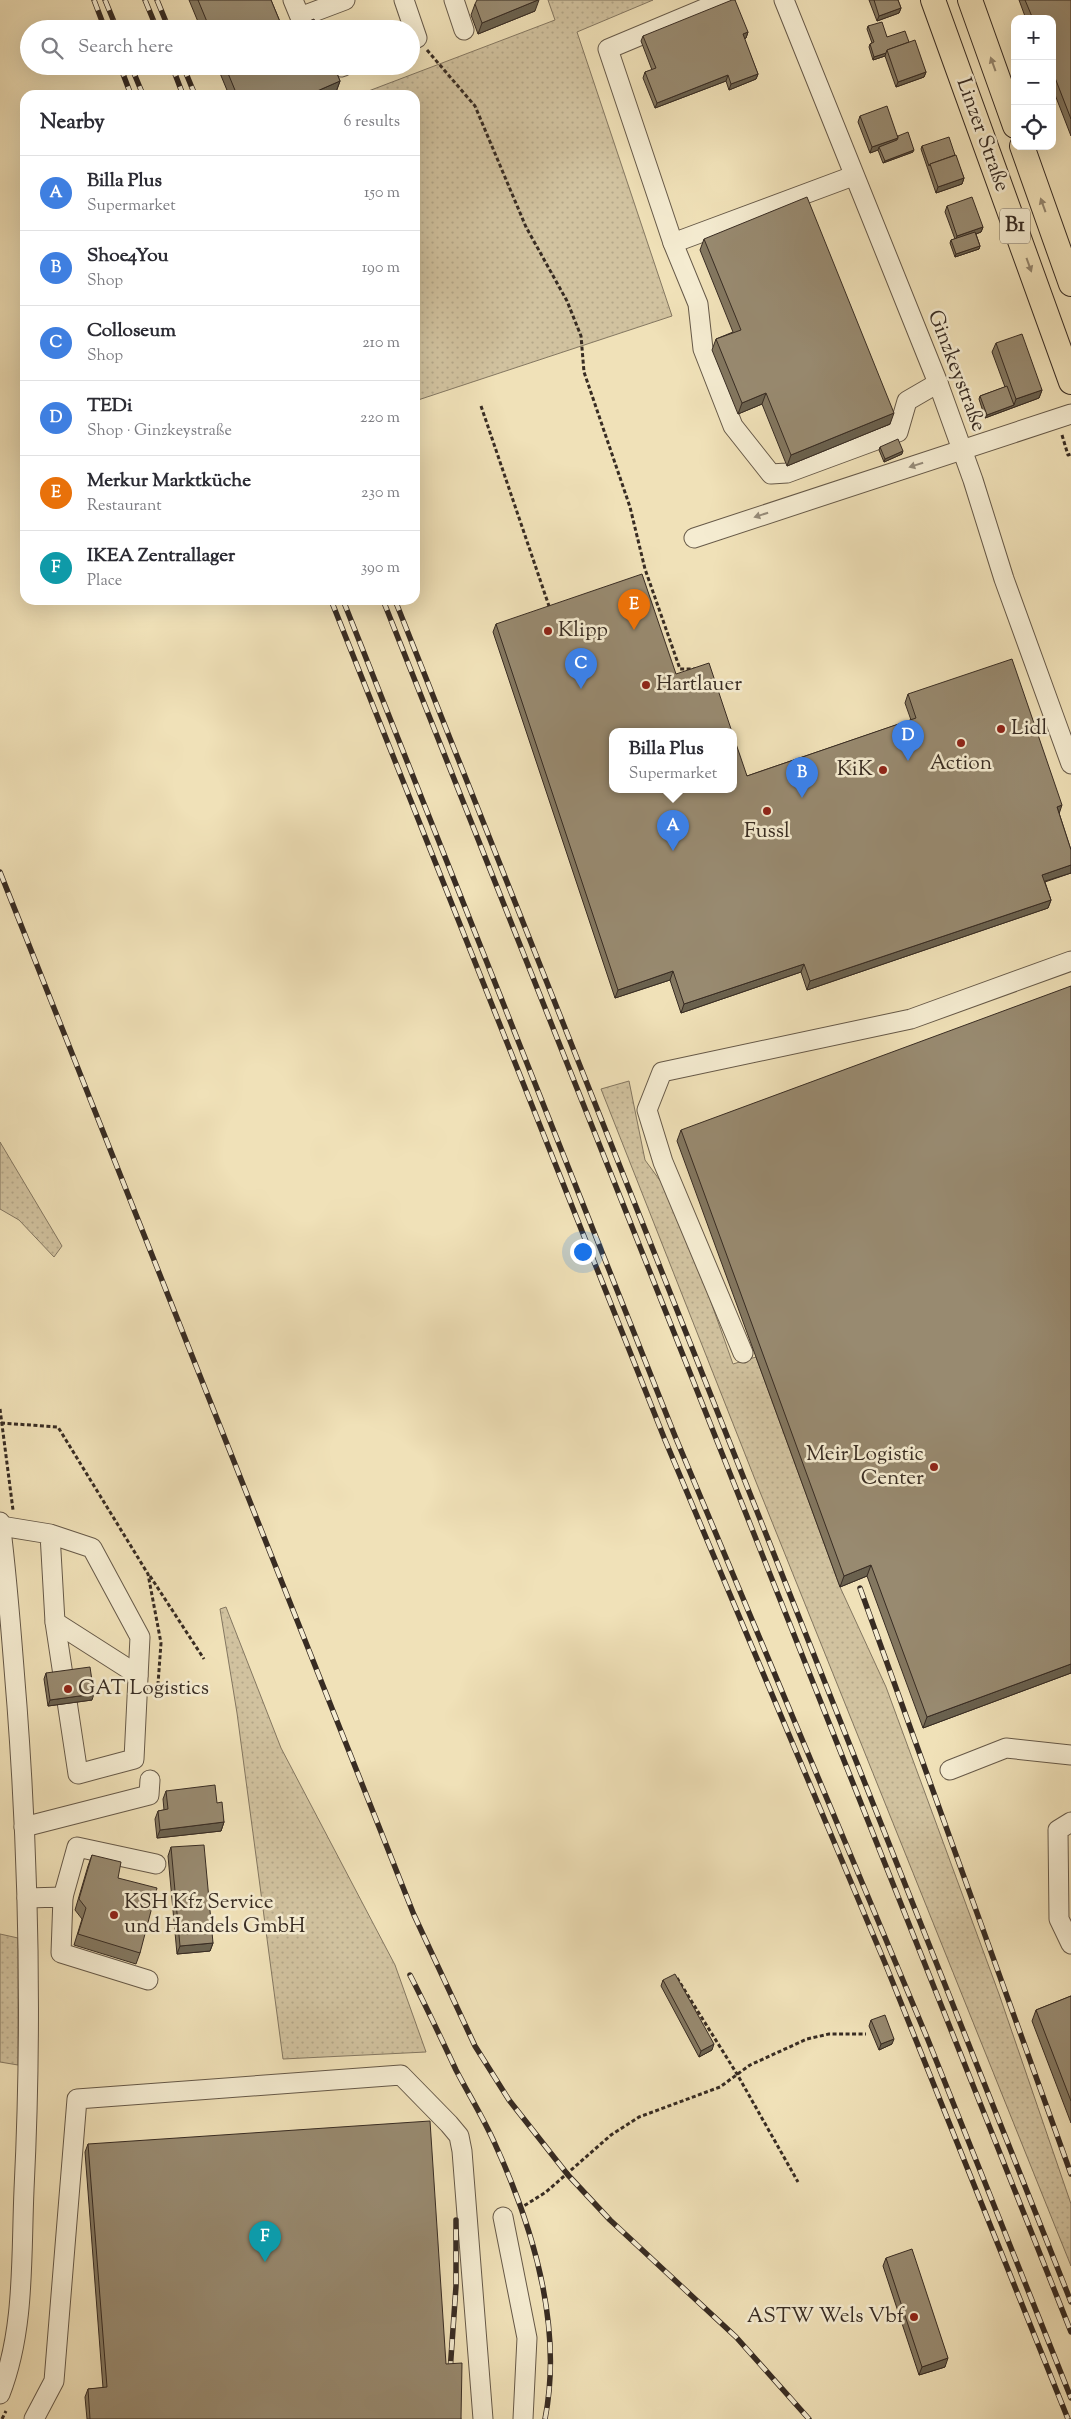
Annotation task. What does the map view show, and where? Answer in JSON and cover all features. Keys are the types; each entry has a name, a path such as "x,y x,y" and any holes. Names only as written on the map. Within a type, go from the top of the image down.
{"main road":[{"name":"Linzer Straße","path":"933,0 1071,382"},
{"name":"Linzer Straße","path":"970,0 1011,115"},
{"name":"Linzer Straße","path":"1023,150 1071,284"}],"street":[{"path":"293,0 300,17 345,0"},
{"path":"404,0 409,20"},
{"path":"454,0 464,30"},
{"path":"726,0 608,50 673,243 698,304 703,350 732,426 771,474 787,473 898,432 907,401 938,383"},
{"name":"Ginzkeystraße","path":"784,0 853,176 938,383 1004,579 1071,764"},
{"path":"673,243 853,176"},
{"path":"694,538 1071,414"},
{"path":"743,1353 664,1162 647,1110 662,1072 912,1019 1071,961"},
{"path":"0,1522 14,1669 24,1827 29,1995 27,2142 18,2318 12,2355 0,2394"},
{"path":"0,1526 50,1534 92,1548 140,1637 134,1759 78,1774 55,1622 50,1534"},
{"path":"55,1622 138,1675"},
{"path":"950,1770 1006,1748 1071,1755"},
{"path":"24,1827 149,1795 150,1780"},
{"path":"1071,1822 1058,1830 1059,1919 1071,1944"},
{"path":"148,1980 61,1953 63,1897 77,1847 156,1864"},
{"path":"27,1898 63,1897"},
{"path":"34,2419 54,2381 77,2099 401,2074 459,2136 463,2161 483,2419"},
{"path":"502,2217 527,2338 523,2419"}],"path":[{"path":"420,46 475,106 526,227 567,301 581,336 584,372 630,507 645,569 680,669 700,668"},
{"path":"481,406 551,612"},
{"path":"148,1574 204,1660"},
{"path":"677,1978 736,2074 798,2182"},
{"path":"502,2217 540,2197 611,2135 639,2117 720,2087 750,2065 807,2039 829,2034 866,2034"}],"shaded area":[{"path":"548,0 653,0 577,32 672,316 420,399 420,90 371,90 411,75 420,75 420,71 555,20"},
{"path":"629,1081 645,1160 675,1201 733,1364 756,1357 840,1587 886,1687 999,1994 1071,2204 1071,2266 758,1487 601,1089"},
{"path":"0,1142 62,1246 54,1257 19,1220 0,1209"},
{"path":"226,1607 281,1748 395,1965 426,2052 283,2059 237,1713 220,1609"},
{"path":"0,1934 18,1938 18,2065 0,2062"}],"building":[{"path":"198,0 271,0 279,20 206,20"},
{"path":"477,0 538,0 482,23 475,4"},
{"path":"735,0 748,32 743,34 758,74 731,84 728,75 657,103 645,72 656,68 643,36"},
{"path":"874,0 898,0 901,8 879,16"},
{"path":"1025,0 1071,0 1071,119 1056,80 1056,15 1031,15"},
{"path":"882,22 887,37 905,31 909,42 874,57 870,44 874,42 868,26"},
{"path":"915,40 926,72 898,82 887,50"},
{"path":"229,75 338,75 340,81 319,90 235,90"},
{"path":"887,106 898,138 872,147 860,116"},
{"path":"908,132 914,150 885,161 879,147 897,140 898,136"},
{"path":"949,137 955,155 929,166 922,146"},
{"path":"956,155 964,178 938,187 930,164"},
{"path":"807,197 894,413 791,455 766,393 742,403 716,339 741,330 704,239"},
{"path":"972,197 983,227 957,236 947,206"},
{"path":"975,232 980,246 956,254 951,240"},
{"path":"1022,334 1042,390 1016,399 996,343"},
{"path":"1007,386 1014,405 987,415 980,396"},
{"path":"898,439 903,451 885,459 880,447"},
{"path":"642,574 676,674 709,663 731,728 609,728 609,793 737,793 737,747 747,776 916,718 908,694 1012,659 1062,805 1057,807 1071,850 1071,865 1042,875 1051,900 810,981 804,964 684,1004 673,971 618,990 496,624"},
{"name":"Meir Logistic Center","path":"1071,986 1071,1664 927,1717 871,1565 844,1576 681,1130"},
{"name":"GAT Logistics","path":"90,1667 94,1694 50,1700 46,1673"},
{"path":"215,1785 217,1803 222,1802 224,1822 160,1830 158,1811 168,1809 166,1791"},
{"path":"204,1845 213,1943 180,1946 171,1847"},
{"name":"KSH Kfz Service und Handels GmbH","path":"92,1855 121,1862 118,1878 157,1888 140,1953 78,1934 86,1908 79,1899"},
{"path":"675,1974 714,2044 701,2051 663,1980"},
{"path":"1071,1996 1071,2101 1036,2010"},
{"path":"885,2015 894,2039 881,2044 871,2020"},
{"path":"430,2121 446,2364 462,2363 461,2419 90,2419 88,2389 107,2387 88,2144"},
{"name":"ASTW Wels Vbf","path":"912,2249 948,2358 922,2367 886,2258"}],"railway":[{"path":"94,0 102,20"},
{"path":"105,0 113,20"},
{"path":"145,0 153,20"},
{"path":"157,0 165,20"},
{"path":"123,75 129,90"},
{"path":"135,75 141,90"},
{"path":"175,75 181,90"},
{"path":"187,75 193,90"},
{"path":"333,605 665,1440 885,1963 1068,2419"},
{"path":"345,605 675,1436 928,2040 1071,2398"},
{"path":"385,605 1071,2332"},
{"path":"397,605 1071,2302"},
{"path":"0,872 414,1915 475,2046 509,2100 568,2175 610,2220 736,2337 809,2419"},
{"path":"860,1588 1071,2174"},
{"path":"410,1975 456,2070 495,2144 509,2176 532,2243 547,2313 550,2349 550,2384 545,2419"},
{"path":"450,2372 456,2286 456,2220"}],"place":[{"name":"Merkur Marktküche","path":"634,630"},
{"name":"Klipp","path":"548,631"},
{"name":"Hartlauer","path":"646,685"},
{"name":"Colloseum","path":"581,689"},
{"name":"Lidl","path":"1001,729"},
{"name":"Action","path":"961,743"},
{"name":"TEDi","path":"908,761"},
{"name":"KiK","path":"883,770"},
{"name":"Shoe4You","path":"802,798"},
{"name":"Fussl","path":"767,811"},
{"name":"Billa Plus","path":"673,851"},
{"name":"Meir Logistic Center","path":"934,1467"},
{"name":"GAT Logistics","path":"68,1689"},
{"name":"KSH Kfz Service und Handels GmbH","path":"114,1915"},
{"name":"IKEA Zentrallager","path":"265,2262"},
{"name":"ASTW Wels Vbf","path":"914,2317"}]}
